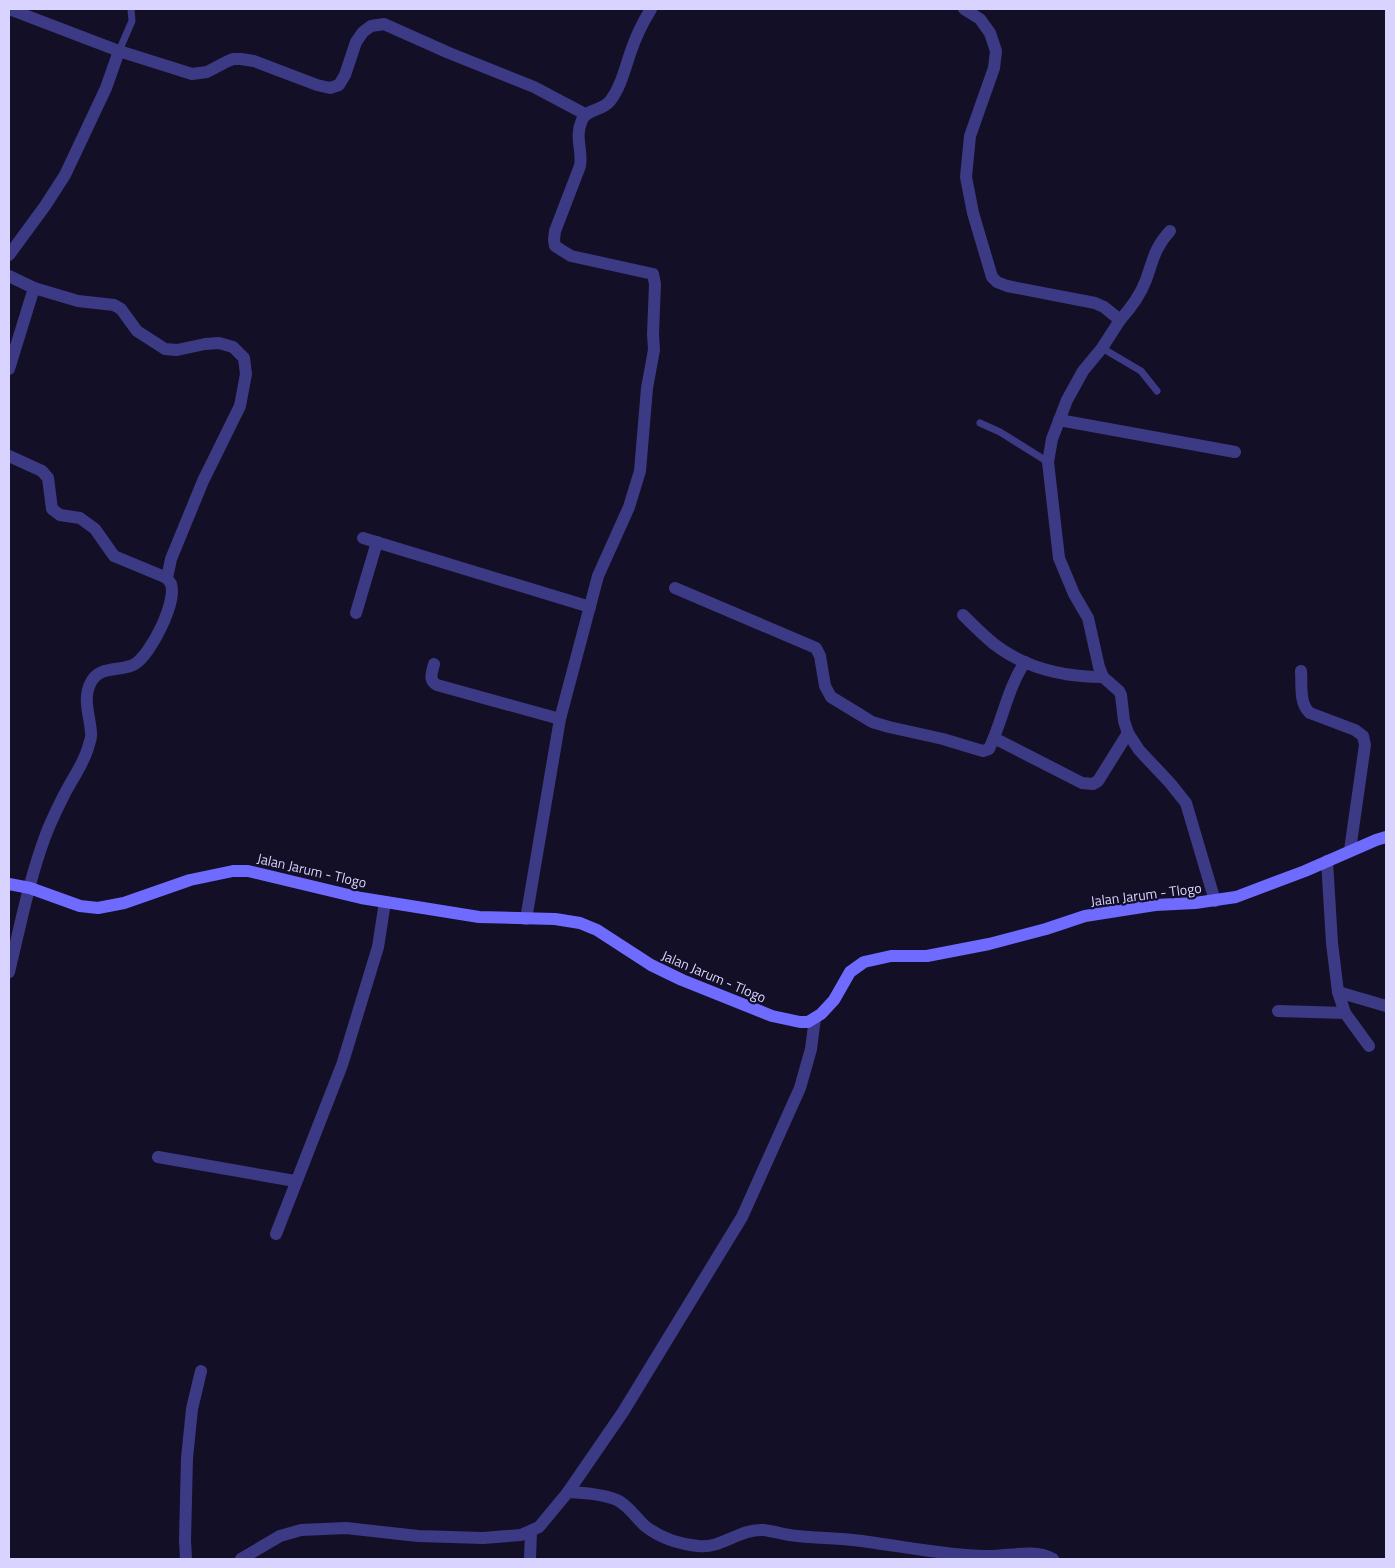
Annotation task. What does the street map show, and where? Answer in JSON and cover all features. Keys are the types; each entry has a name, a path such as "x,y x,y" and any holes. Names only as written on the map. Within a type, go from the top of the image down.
{"street":[{"path":"9,9 119,51 197,74 207,72 233,59 241,59 330,88 339,85 345,76 356,42 363,32 371,26 384,24 449,53 526,83 585,114"},
{"path":"526,919 560,719 598,576 628,507 640,472 647,388 654,350 655,284 653,274 571,256 555,246 555,231 580,166 578,133 583,117 585,114 606,106 612,98 631,49 651,9"},
{"path":"964,9 980,19 990,33 996,51 994,68 970,136 966,177 973,213 992,277 997,282 1021,289 1095,303 1104,307 1120,320"},
{"path":"9,255 33,224 65,175 103,94 119,51"},
{"path":"1170,231 1156,248 1138,296 1102,348 1083,371 1067,400 1052,438 1048,462 1059,558 1070,586 1088,618 1103,678 1121,696 1124,721 1128,733 1139,750 1186,803 1215,901"},
{"path":"9,276 34,288 78,301 114,305 121,309 137,330 165,349 177,350 219,343 233,347 244,358 246,374 240,406 202,481 171,559 167,578"},
{"path":"9,369 34,288"},
{"path":"1059,420 1235,452"},
{"path":"9,456 42,471 48,478 52,509 60,516 80,518 95,529 114,556 167,578 172,585 171,598 162,627 146,655 134,665 104,671 93,678 87,689 86,702 92,735 83,762 64,794 45,836 9,972"},
{"path":"362,538 590,607"},
{"path":"356,613 376,542"},
{"path":"675,588 816,648 820,656 825,686 831,697 872,722 983,751 989,748 994,738 1009,694 1018,673 1026,662"},
{"path":"963,615 995,645 1026,662 1054,672 1074,676 1103,678"},
{"path":"434,664 431,678 433,683 437,685 560,719"},
{"path":"1301,671 1304,708 1310,714 1355,730 1363,736 1365,745 1350,850"},
{"path":"994,738 1082,783 1093,784 1098,781 1128,733"},
{"name":"Jalan Jarum - Tlogo","path":"9,884 30,888 80,906 98,908 124,903 190,880 233,871 248,870 322,890 385,902 479,917 561,920 590,926 651,966 682,980 772,1016 808,1022 834,1000 850,972 864,962 891,956 927,956 989,944 1046,930 1085,916 1155,905 1215,901 1236,897 1386,837"},
{"path":"1327,861 1332,944 1338,992 1345,1013 1369,1046"},
{"path":"276,1234 295,1181 342,1065 355,1017 378,947 385,902"},
{"path":"1338,992 1386,1006"},
{"path":"1278,1011 1345,1013"},
{"path":"241,1559 280,1536 301,1530 346,1528 418,1536 484,1538 516,1536 539,1526 568,1492 623,1412 742,1216 800,1088 811,1049 815,1018"},
{"path":"158,1157 295,1181"},
{"path":"186,1559 187,1458 192,1409 201,1371"},
{"path":"568,1492 594,1494 618,1501 644,1525 668,1539 697,1546 711,1546 750,1531 764,1530 794,1536 852,1540 985,1558 1027,1554 1047,1556 1053,1559"},
{"path":"530,1559 531,1531"}],"lane":[{"path":"119,51 132,20 131,9"},
{"path":"1102,348 1141,371 1157,391"},
{"path":"980,423 1000,432 1048,462"}]}
